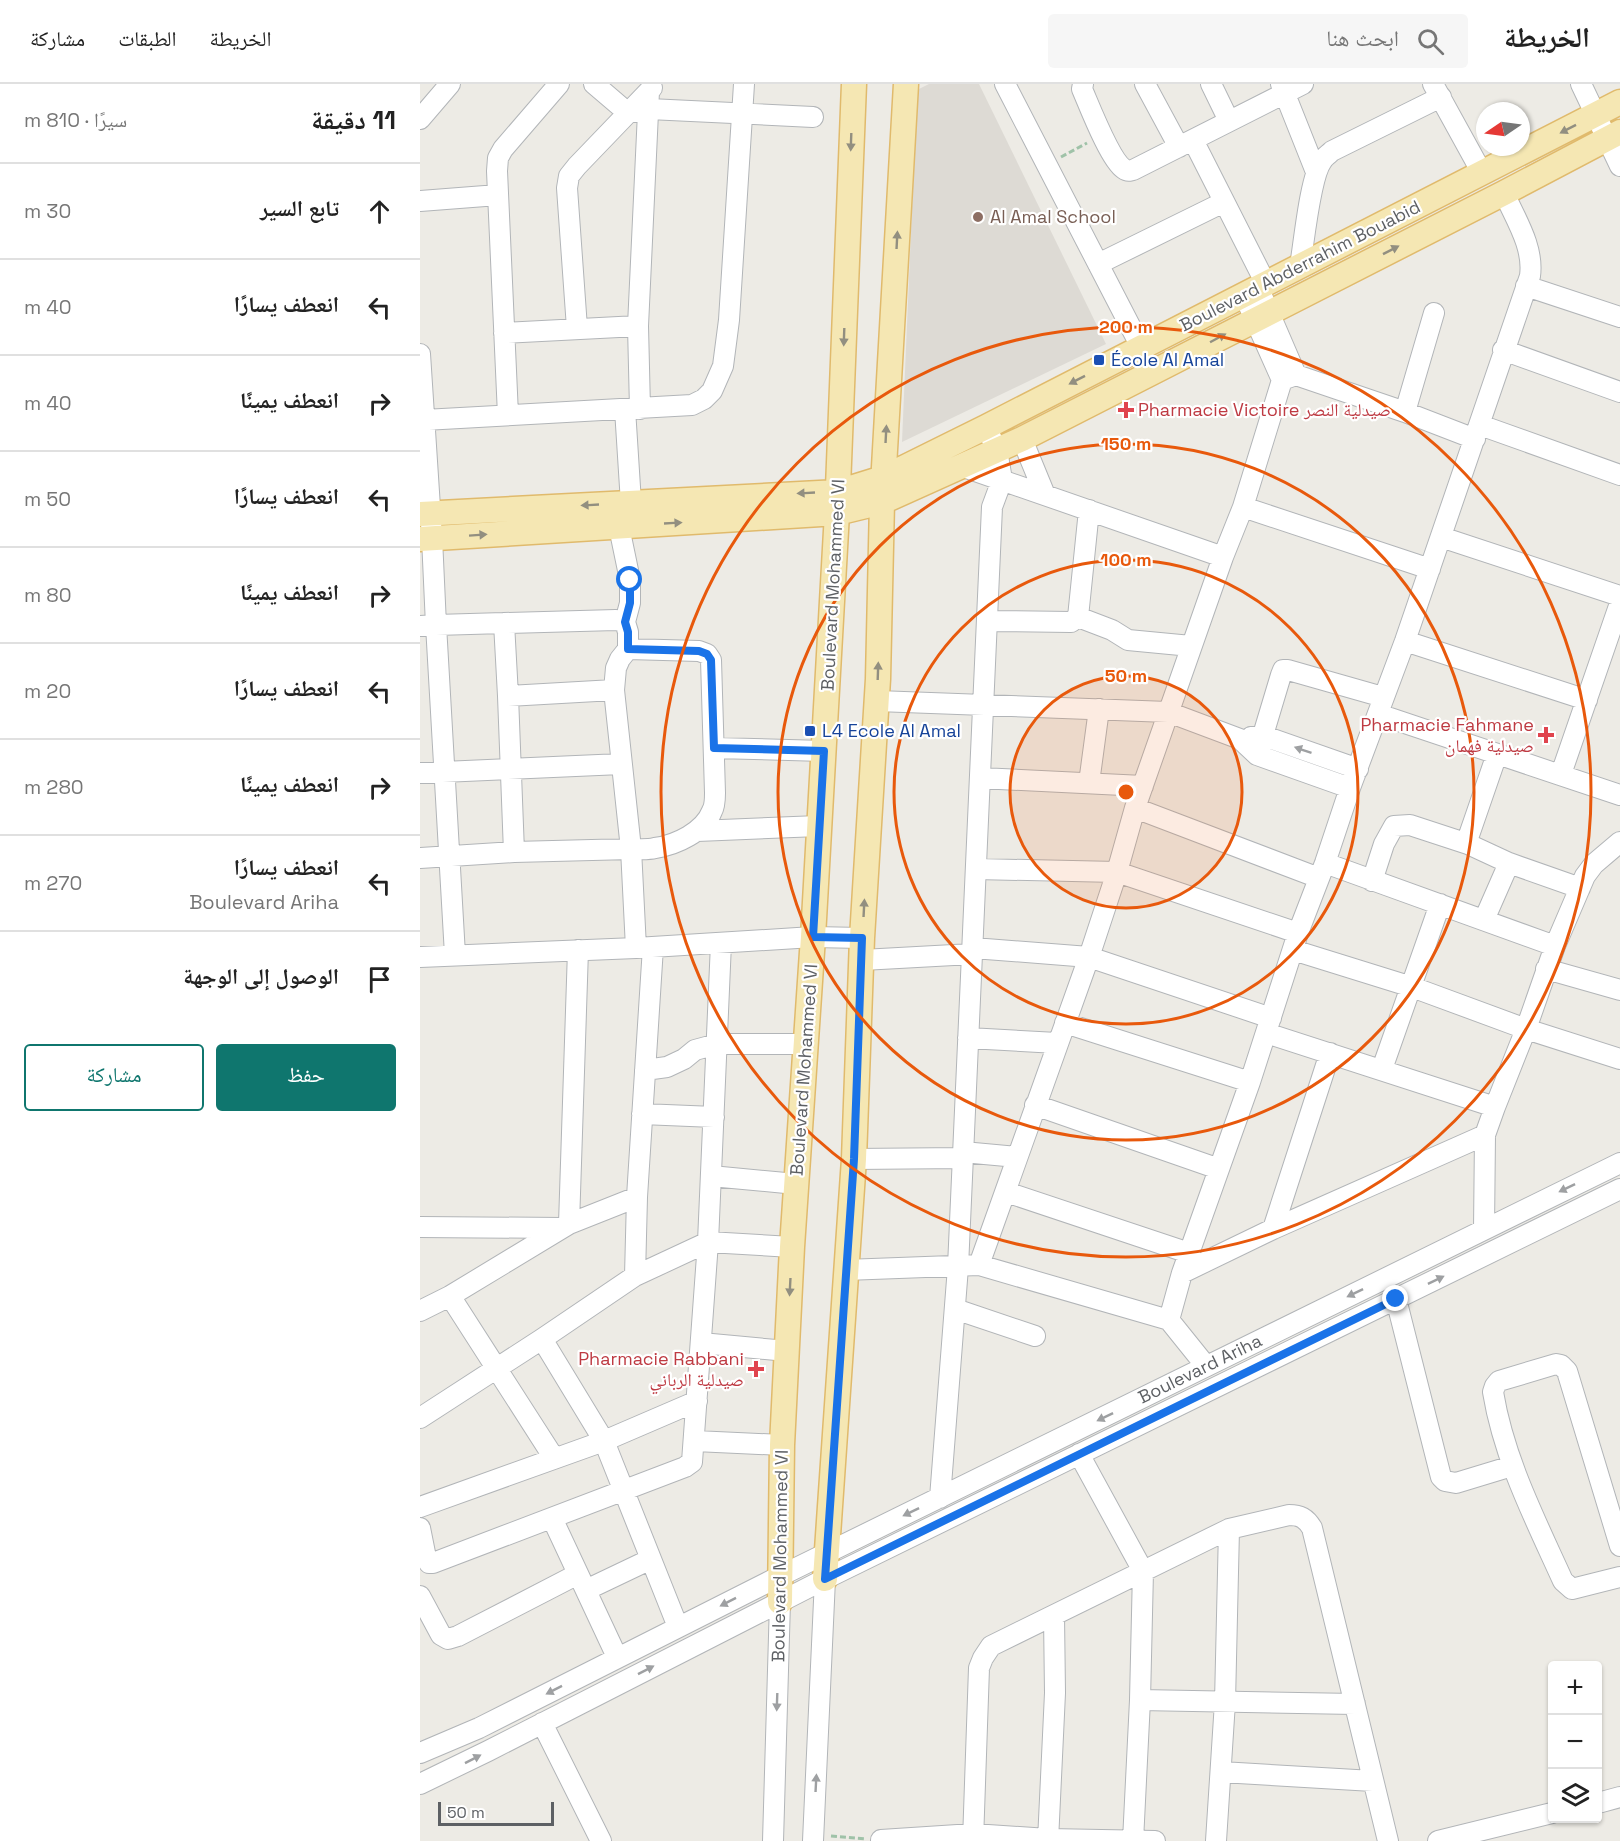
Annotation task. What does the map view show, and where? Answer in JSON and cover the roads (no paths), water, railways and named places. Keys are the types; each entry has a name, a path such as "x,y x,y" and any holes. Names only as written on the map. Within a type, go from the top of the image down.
{"main road":[{"name":"Boulevard Mohammed VI","path":"780,1602 782,1445 838,502 854,84"},
{"path":"825,1579 854,1159 862,949 877,701 883,478 906,84"},
{"name":"Boulevard Abderrahim Bouabid","path":"838,502 1620,102"},
{"name":"Boulevard Abderrahim Bouabid","path":"838,502 882,502 997,450 1116,392 1614,136"},
{"path":"425,514 631,503 838,502"},
{"path":"426,538 620,527 838,502"}],"street":[{"path":"420,119 450,84"},
{"path":"508,415 498,158 503,149 559,84"},
{"path":"594,84 628,113"},
{"path":"424,420 692,405 712,392 723,366 729,320 744,113 744,84"},
{"path":"1005,84 1141,347"},
{"path":"1083,84 1082,89 1102,136 1121,168 1127,171 1186,144 1283,88 1303,84"},
{"path":"979,1265 1089,957 1135,808 1191,646 1289,378 1263,315 1256,288 1224,202 1145,84"},
{"path":"1211,84 1229,121"},
{"path":"1581,84 1596,115 1614,136 1620,166"},
{"path":"1283,88 1316,172"},
{"path":"1300,266 1316,172 1322,160 1332,151 1437,91 1482,173"},
{"path":"631,503 633,409 651,95"},
{"path":"577,328 567,188 569,176 628,113 651,95 744,113 813,117"},
{"path":"1168,1320 1182,1273 1250,1082 1295,941 1405,641 1526,286 1532,264 1530,253 1504,194"},
{"path":"420,201 498,195"},
{"path":"1098,264 1224,202"},
{"path":"1526,286 1620,317"},
{"path":"1405,412 1434,313"},
{"path":"504,333 638,326"},
{"path":"1503,350 1620,392"},
{"path":"420,354 424,420 428,626 444,771 455,955"},
{"path":"1289,378 1620,475"},
{"path":"940,1498 958,1267 992,507 1002,480 997,450 987,427"},
{"path":"1022,438 1045,495"},
{"path":"961,466 1223,557"},
{"path":"1243,507 1430,569"},
{"path":"987,621 1071,622 1078,617 1089,510"},
{"path":"620,527 630,580 630,603 625,622 628,632 628,649 616,668 614,690 644,948 645,1070 637,1197 635,1276"},
{"path":"1441,537 1620,596"},
{"path":"1561,774 1620,603"},
{"path":"1078,617 1112,630 1128,640 1191,646"},
{"path":"428,626 616,620 625,622"},
{"path":"504,623 514,852"},
{"path":"1405,641 1587,700"},
{"path":"420,858 514,852 655,848 669,845 697,831 706,822 713,810 715,792 711,660 707,654 699,651 628,649"},
{"path":"1257,755 1281,675 1284,670 1288,670 1497,754 1620,795"},
{"path":"508,696 614,690"},
{"path":"877,701 1168,712 1240,739 1257,755 1350,788"},
{"path":"1089,783 1099,709"},
{"path":"1240,739 1264,736 1358,769"},
{"path":"714,748 824,751"},
{"path":"1468,844 1467,838 1497,754"},
{"path":"420,773 621,764"},
{"path":"980,778 1143,786"},
{"path":"1135,808 1322,870 1372,881 1555,946"},
{"path":"1372,881 1384,844 1394,826 1410,825 1468,844 1580,888"},
{"path":"697,831 819,826"},
{"path":"1484,1229 1485,1135 1526,1029 1546,969 1585,876 1594,864 1620,842"},
{"path":"1484,920 1509,862"},
{"path":"976,869 1117,872 1412,987 1526,1029 1620,1059"},
{"path":"1382,1069 1440,904"},
{"path":"420,957 644,948 813,937 862,949 972,951 1089,957 1269,1025 1330,1053 1495,1107"},
{"path":"420,1528 423,1558 433,1563 624,1491 685,1467 692,1462 708,1242 721,943"},
{"path":"565,1226 578,950"},
{"path":"1546,969 1620,990"},
{"path":"1065,1023 1250,1082"},
{"path":"968,1038 1057,1043"},
{"path":"645,1070 667,1067 684,1059 695,1050 717,1044 806,1044"},
{"path":"1274,1229 1330,1053"},
{"path":"1035,1106 1219,1168"},
{"path":"642,1114 714,1117"},
{"path":"1182,1273 1274,1229 1485,1135"},
{"path":"854,1159 963,1155 1017,1157"},
{"name":"Boulevard Ariha","path":"420,1754 479,1728 826,1553 1620,1163"},
{"path":"711,1176 796,1184"},
{"name":"Boulevard Ariha","path":"420,1784 825,1579 1620,1189"},
{"path":"1006,1192 1189,1253"},
{"path":"420,1311 450,1296 565,1226 637,1197"},
{"path":"420,1227 565,1226"},
{"path":"420,1418 635,1276 708,1242 792,1247"},
{"path":"845,1270 979,1265 1168,1320 1206,1366"},
{"path":"450,1296 554,1458"},
{"path":"1396,1299 1441,1477 1445,1481 1456,1484 1512,1466"},
{"path":"955,1309 1035,1336"},
{"path":"542,1339 604,1441 678,1627"},
{"path":"701,1343 787,1351"},
{"path":"1620,1546 1567,1371 1561,1365 1552,1365 1499,1381 1493,1392 1494,1399 1512,1466 1563,1581 1572,1589 1620,1577"},
{"path":"420,1507 604,1441 697,1401"},
{"path":"695,1441 782,1445"},
{"path":"1079,1454 1143,1571 1133,1840"},
{"path":"973,1837 979,1668 991,1646 1229,1529 1289,1515 1299,1515 1308,1521 1312,1528 1388,1841"},
{"path":"552,1518 617,1657"},
{"path":"1216,1841 1225,1702 1229,1529"},
{"path":"420,1596 441,1635 448,1639 582,1582 651,1559"},
{"path":"814,1838 825,1579"},
{"name":"Boulevard Mohammed VI","path":"773,1841 780,1602"},
{"path":"1048,1840 1054,1693 1054,1616"},
{"path":"1140,1700 1355,1704"},
{"path":"542,1723 601,1841"},
{"path":"1221,1772 1373,1781"},
{"path":"1602,1802 1620,1797"},
{"path":"1438,1841 1548,1815"},
{"path":"881,1840 973,1837 1155,1841"}],"place":[{"name":"Al Amal School","path":"978,217"},
{"name":"École Al Amal","path":"1099,360"},
{"name":"Pharmacie Victoire صيدلية النصر","path":"1126,410"},
{"name":"L4 Ecole Al Amal","path":"810,731"},
{"name":"Pharmacie Fahmane صيدلية فهمان","path":"1546,735"},
{"name":"Pharmacie Rabbani صيدلية الرباني","path":"756,1369"}]}
